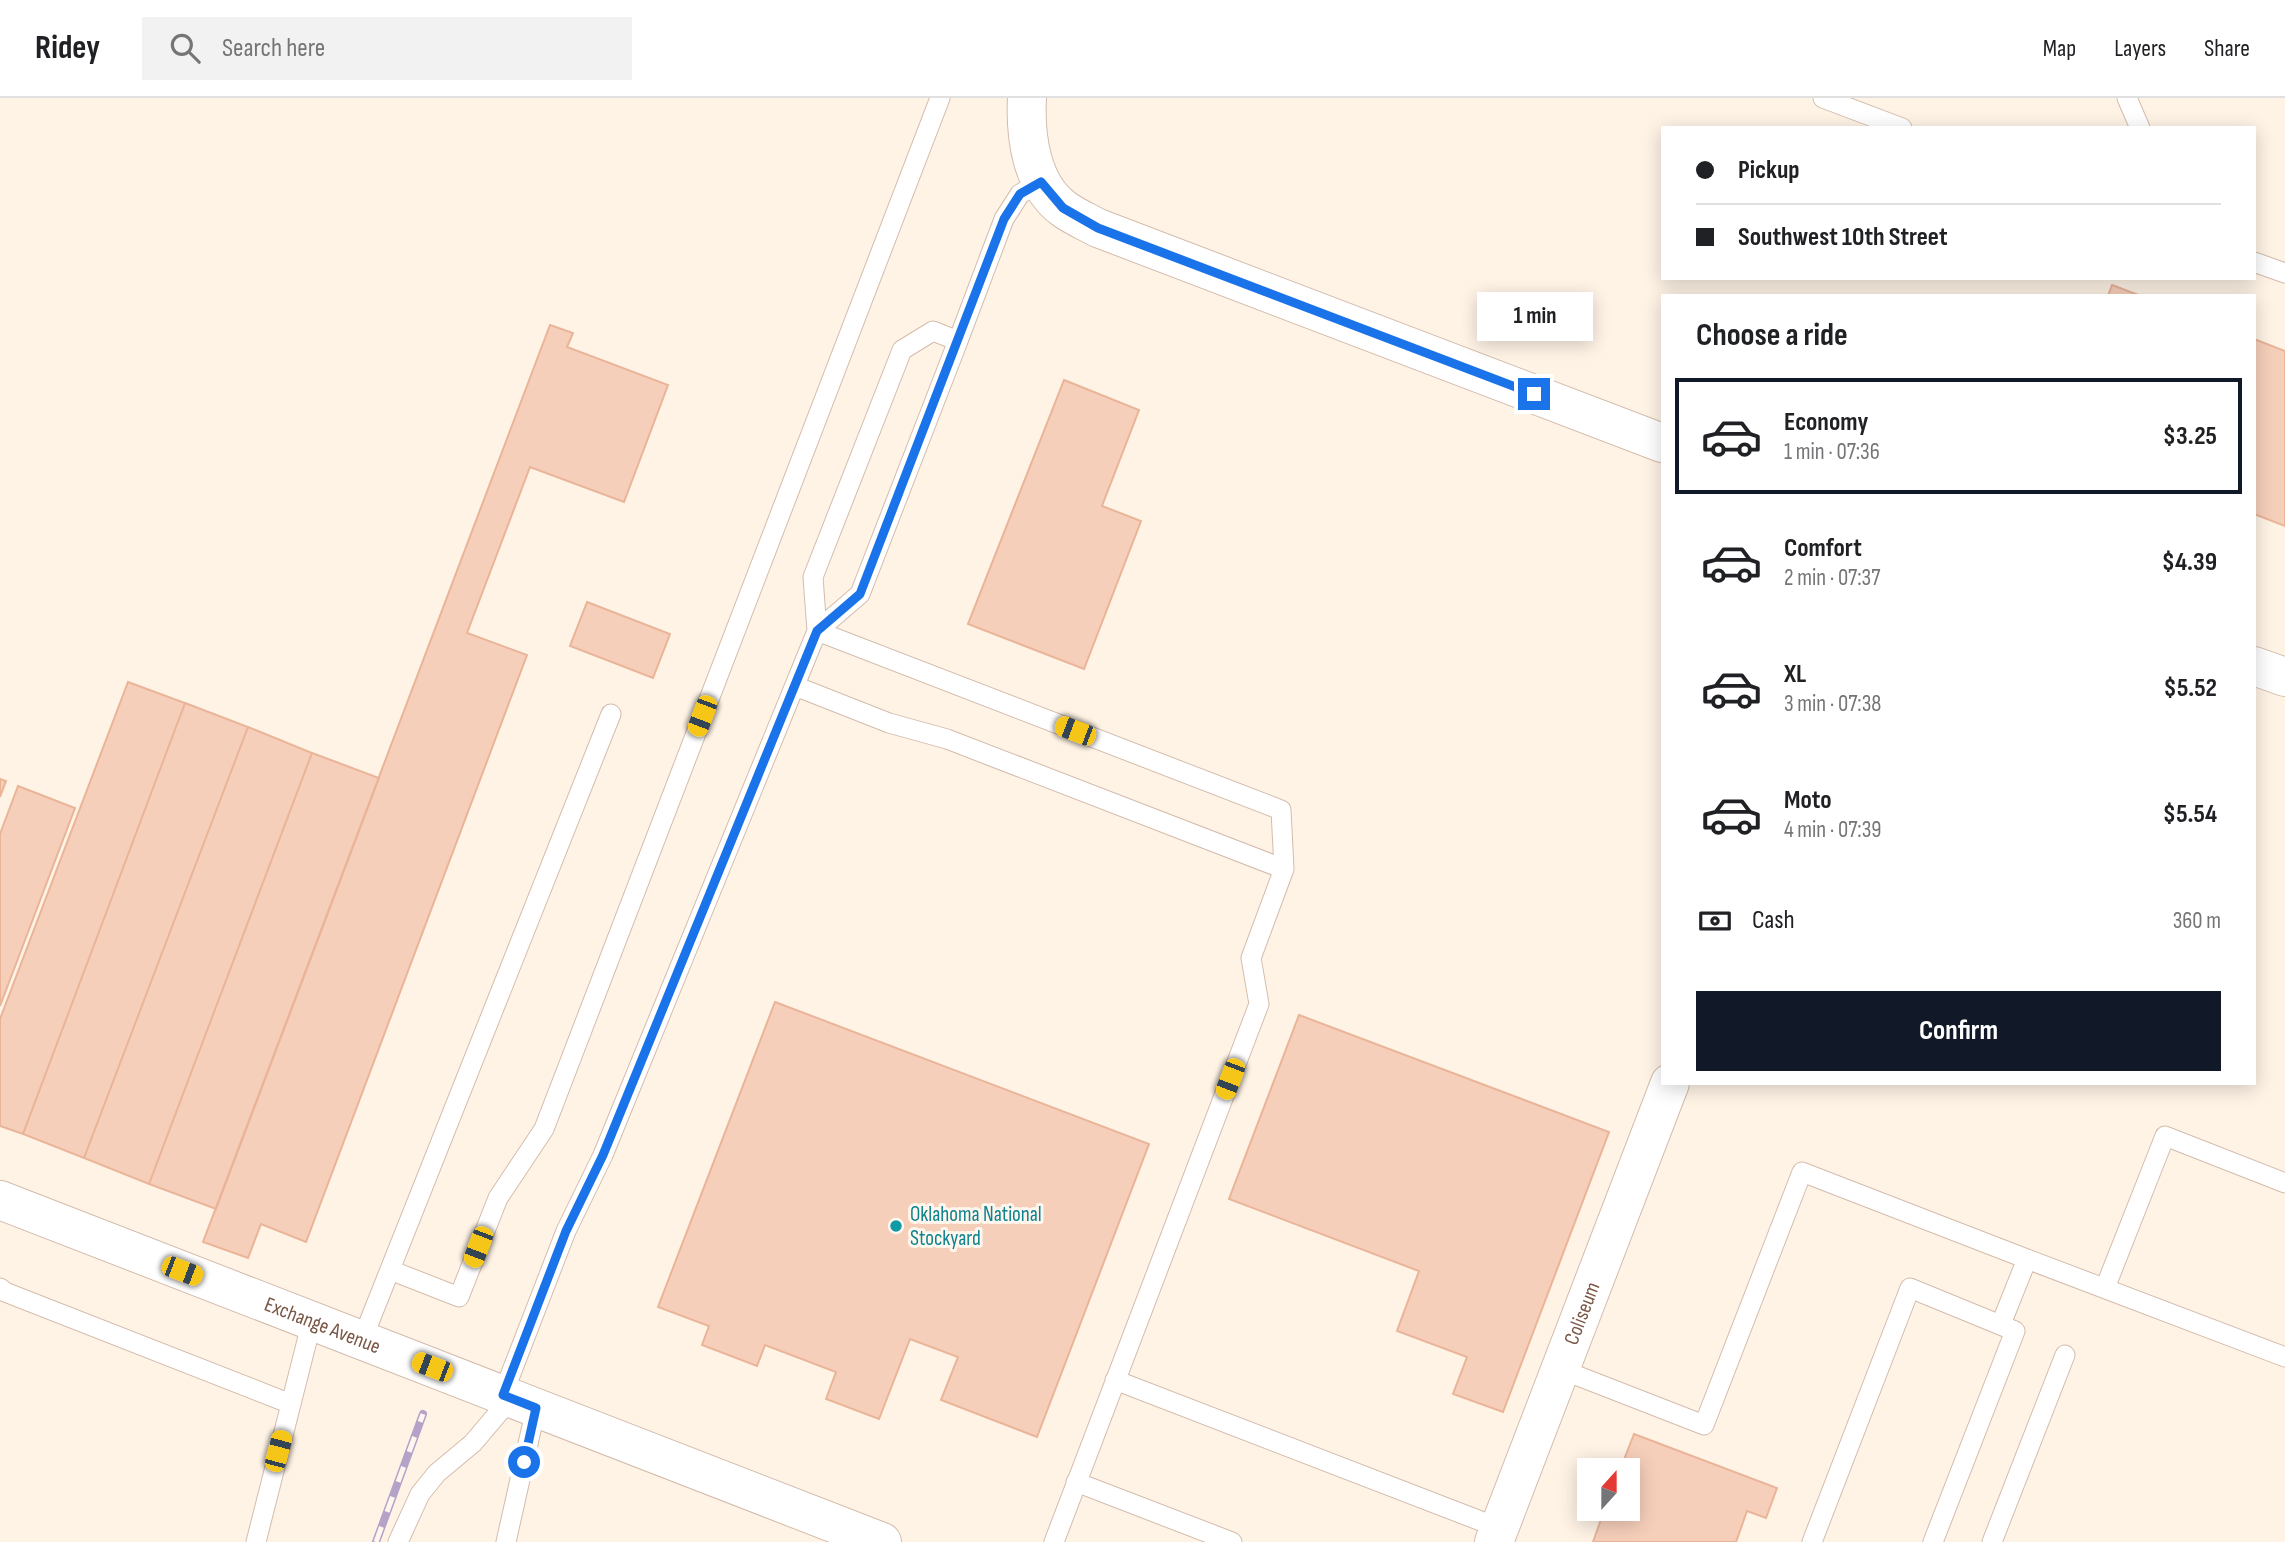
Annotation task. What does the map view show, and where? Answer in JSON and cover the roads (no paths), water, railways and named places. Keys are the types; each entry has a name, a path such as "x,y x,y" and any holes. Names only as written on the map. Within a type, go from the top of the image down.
{"street":[{"path":"1027,98 1030,151 1041,182 1063,208 1098,228 1661,443"},
{"path":"2256,667 2285,677"},
{"name":"Coliseum","path":"1496,1535 1669,1085"},
{"name":"Exchange Avenue","path":"0,1200 882,1542"}],"lane":[{"path":"390,1270 459,1297 498,1198 544,1129 940,98"},
{"path":"1823,98 1897,126"},
{"path":"2127,98 2139,126"},
{"path":"817,631 860,594 1004,219 1020,194 1041,182"},
{"path":"2256,263 2285,274"},
{"path":"506,1542 516,1400 566,1231 603,1155 817,631 813,577 901,350 933,331 958,341"},
{"path":"817,631 1281,810 1284,869 1251,958 1259,1003 1054,1542"},
{"path":"795,686 888,723 947,739 1284,869"},
{"path":"362,1340 611,714"},
{"path":"2105,1289 2165,1136 2285,1184"},
{"path":"1560,1369 1704,1426 1802,1172 2285,1357"},
{"path":"2001,1324 2027,1259"},
{"path":"0,1288 290,1404"},
{"path":"1812,1542 1910,1288 2015,1331 1933,1542"},
{"path":"257,1542 312,1321"},
{"path":"1992,1542 2065,1354"},
{"path":"1115,1380 1496,1535"},
{"path":"398,1542 420,1494 437,1473 473,1443 516,1400"},
{"path":"1076,1482 1232,1542"}],"railway":[{"path":"376,1542 423,1414"}],"place":[{"name":"Oklahoma National Stockyard","path":"896,1226"}]}
